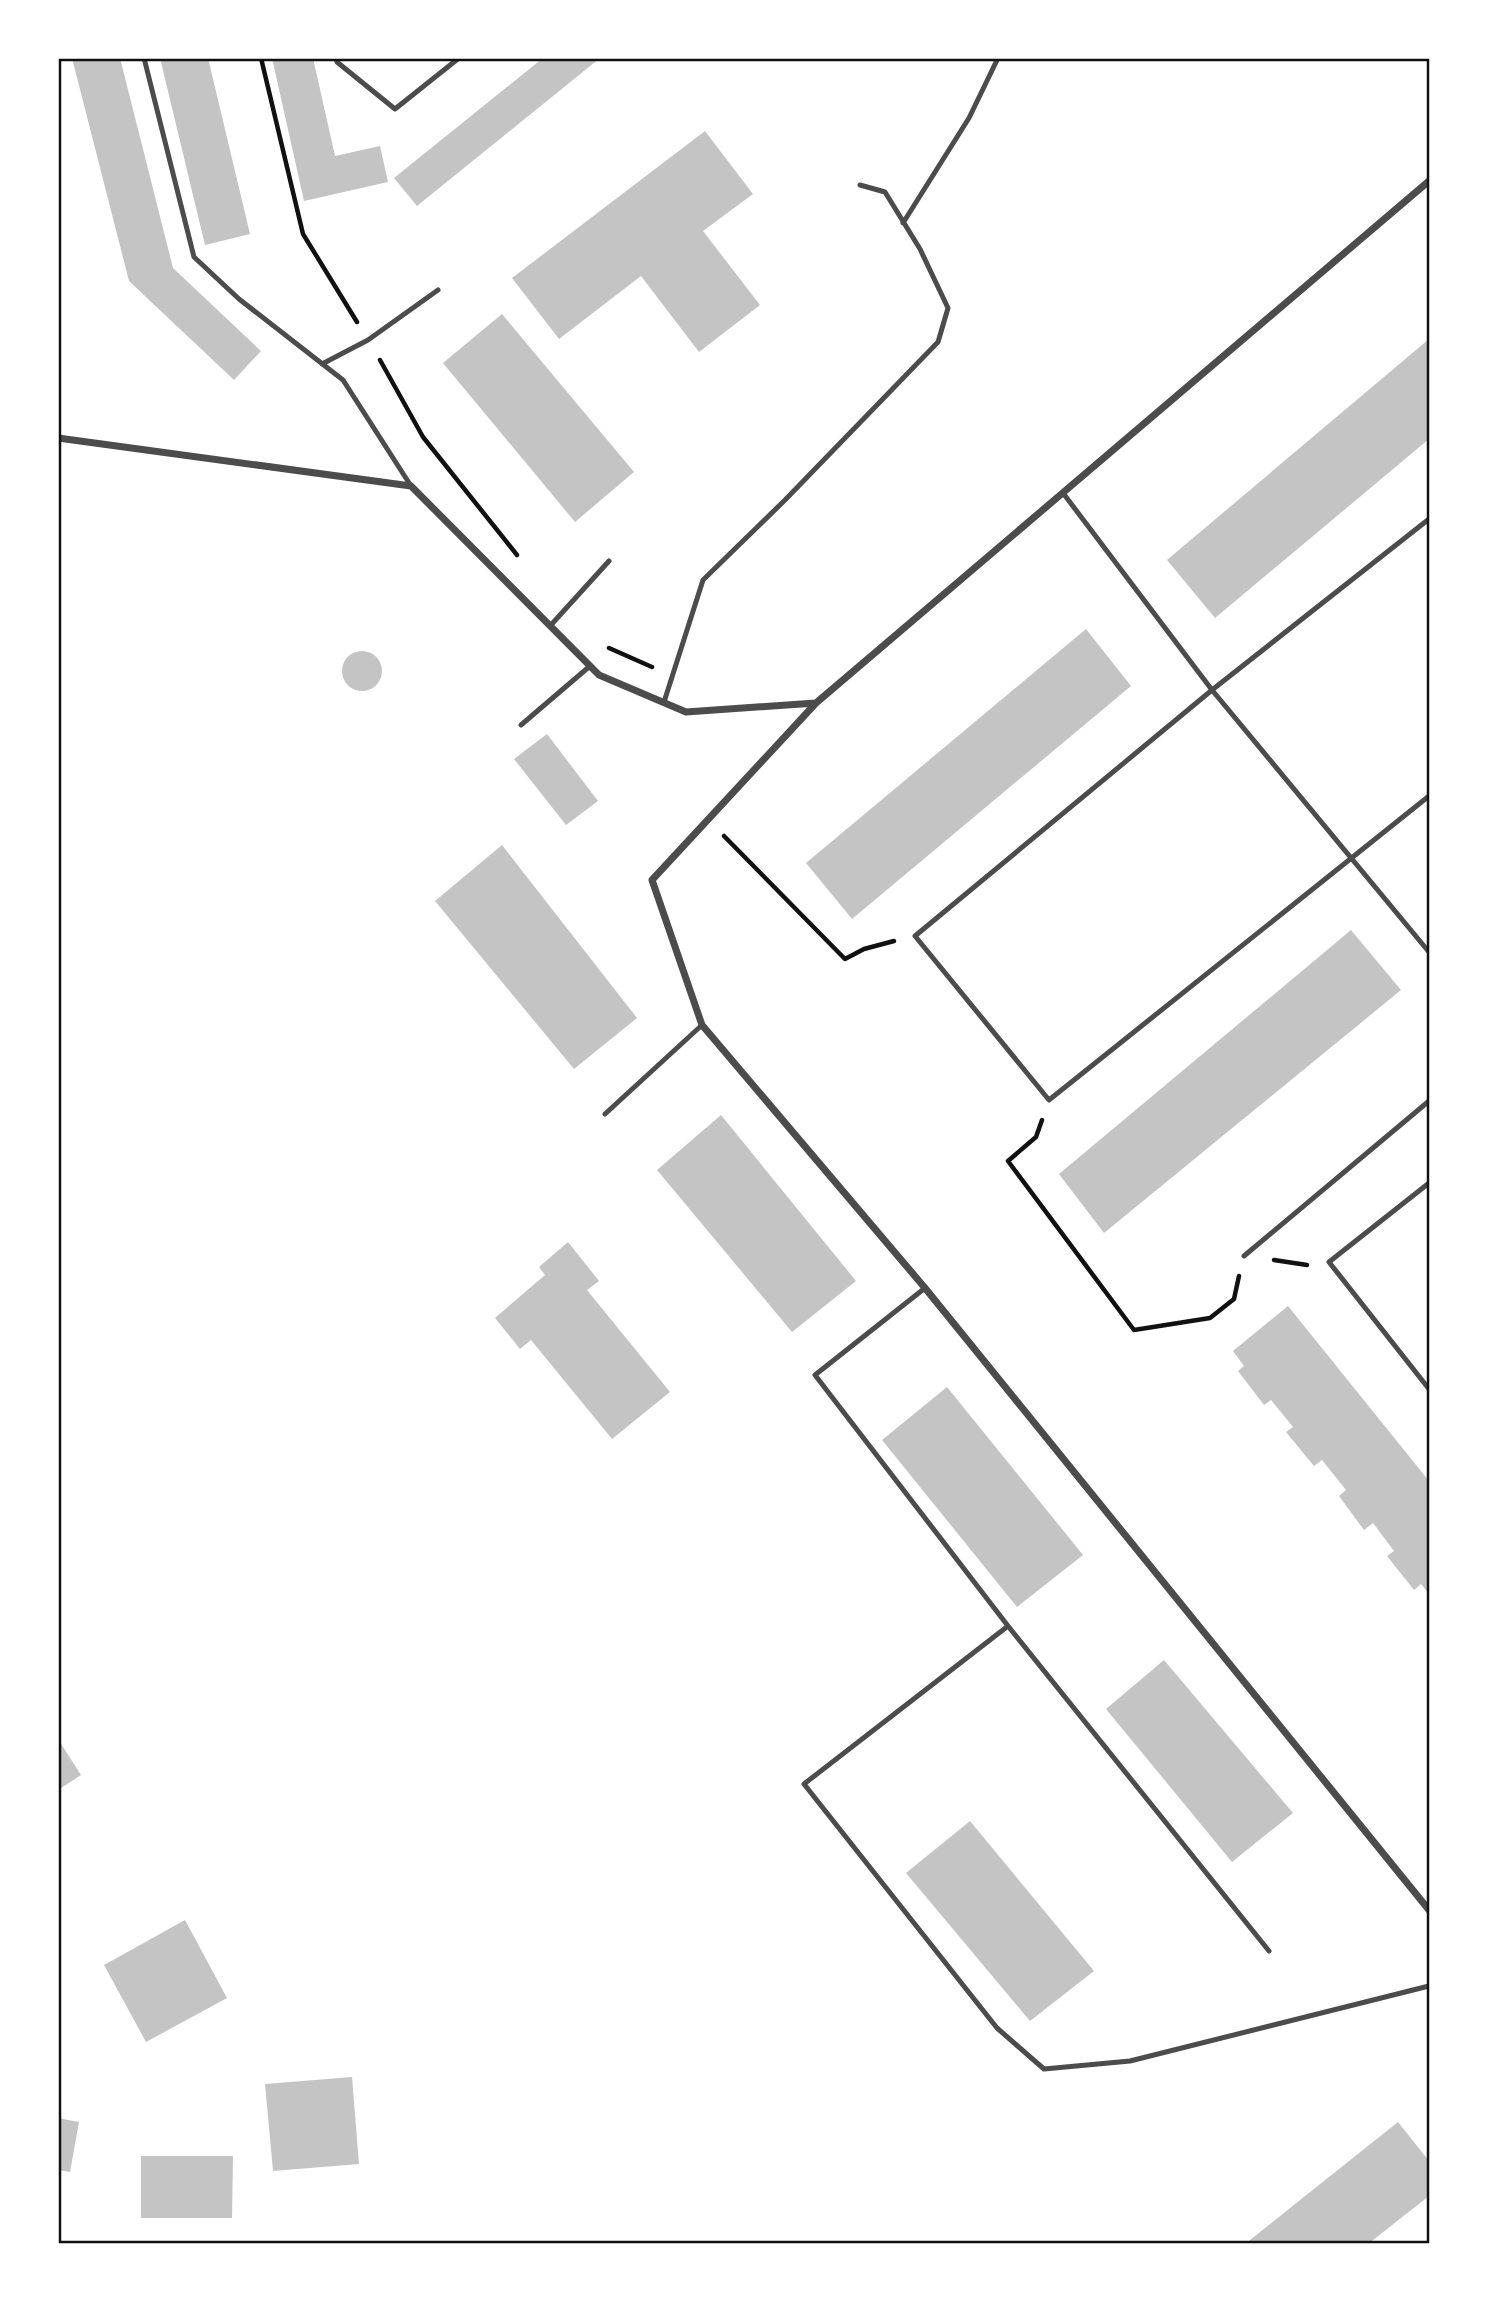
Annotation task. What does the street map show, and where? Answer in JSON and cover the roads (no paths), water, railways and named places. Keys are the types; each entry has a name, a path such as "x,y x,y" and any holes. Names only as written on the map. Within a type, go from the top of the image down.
{"street":[{"path":"1429,181 816,703 652,880 702,1026 925,1289 1429,1910"},
{"path":"58,438 411,486 599,675 687,712 816,703"}],"lane":[{"path":"145,58 194,257 239,299 343,380 411,486"},
{"path":"336,58 337,62 396,109 459,58"},
{"path":"904,223 969,118 998,58"},
{"path":"664,702 703,580 785,500 938,342 948,309 920,249 885,192 860,185"},
{"path":"321,364 368,340 438,290"},
{"path":"1063,493 1212,690 1429,952"},
{"path":"1429,519 1212,690 915,936 1049,1100 1429,796"},
{"path":"550,626 609,561"},
{"path":"522,725 590,666"},
{"path":"605,1114 702,1026"},
{"path":"1244,1256 1429,1101"},
{"path":"1429,1183 1329,1262 1429,1389"},
{"path":"925,1289 815,1375 1008,1626 1269,1951"},
{"path":"1008,1626 804,1784 997,2028 1044,2069 1130,2061 1429,1986"}]}
